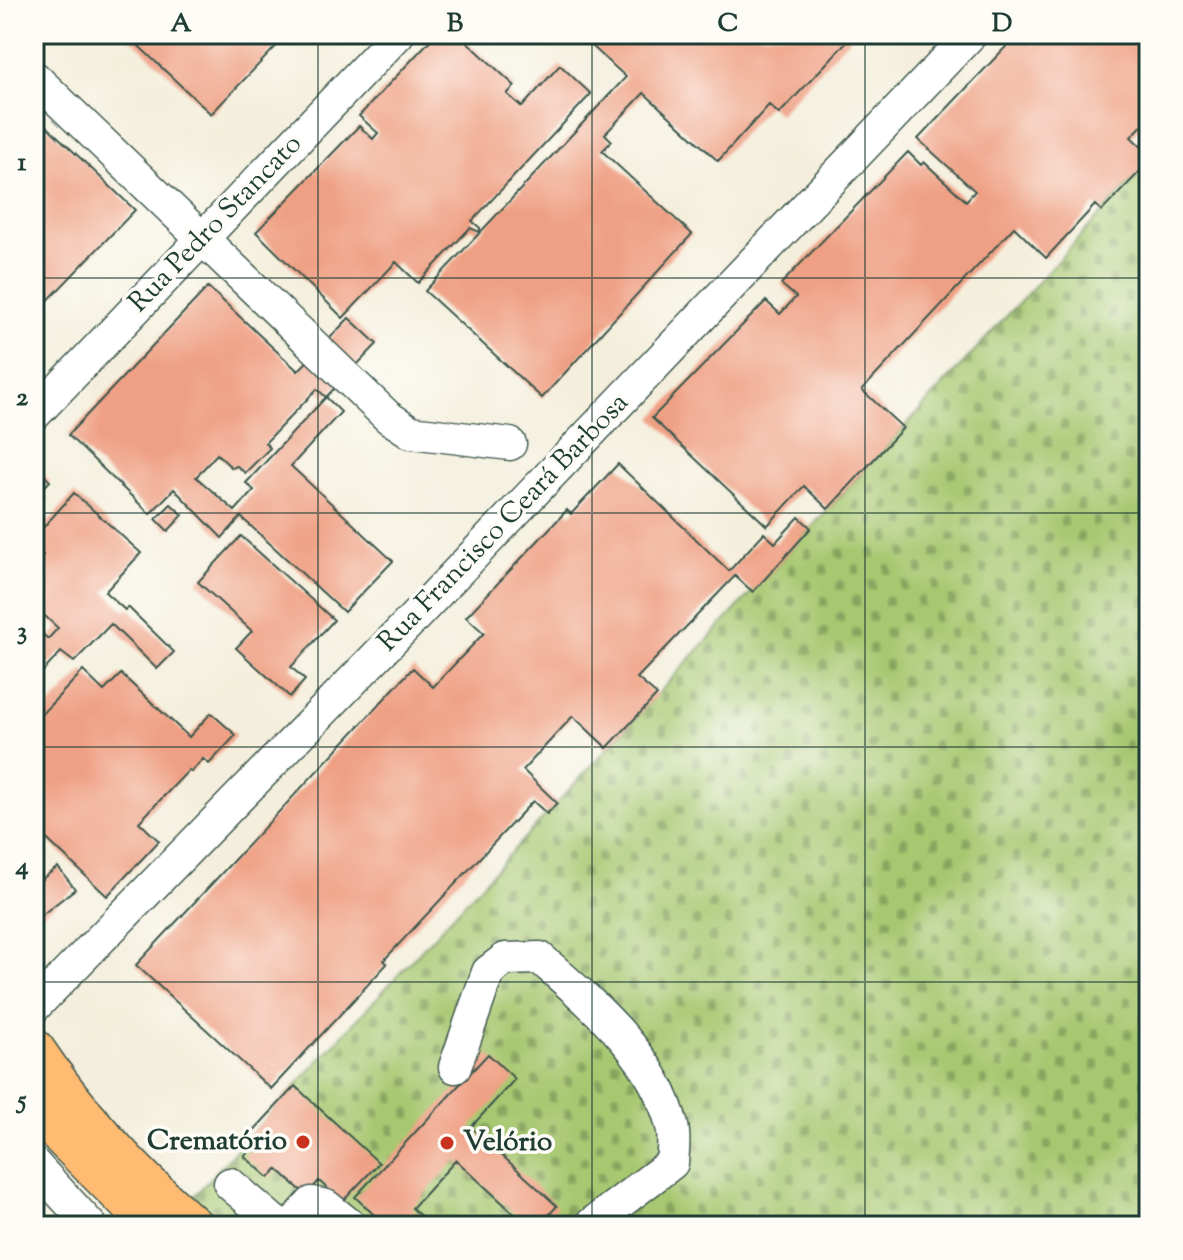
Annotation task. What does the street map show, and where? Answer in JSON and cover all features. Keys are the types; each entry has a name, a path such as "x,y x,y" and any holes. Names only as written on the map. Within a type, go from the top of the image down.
{"main road":[{"path":"34,1049 55,1080 116,1152 193,1226"},
{"path":"34,1108 152,1226"}],"street":[{"name":"Rua Pedro Stancato","path":"34,415 398,34"},
{"name":"Rua Francisco Ceará Barbosa","path":"34,1007 404,628 971,34"},
{"path":"34,77 388,417 411,432 510,444"},
{"path":"455,1067 488,972 505,959 540,958 623,1036 658,1085 673,1129 672,1163 589,1226"},
{"path":"34,1164 91,1226"},
{"path":"230,1184 279,1226"},
{"path":"291,1226 312,1203 326,1206 351,1226"}],"green space":[{"path":"1149,162 1149,1226 223,1226 193,1197"}],"building":[{"path":"126,34 288,34 211,114"},
{"path":"436,34 469,34 464,39 515,86 507,94 522,107 560,65 591,94 472,221 480,232 470,228 418,283 396,262 343,318 256,232 359,126 373,139 378,133 359,116"},
{"path":"579,34 854,34 779,114 769,105 718,161 644,93 605,134 612,141 602,151 692,234 542,398 425,291 626,77"},
{"path":"1018,34 1034,45 1044,34 1149,34 1149,118 1131,137 1149,154 1149,162 1102,211 1095,205 1046,258 1014,227 862,390 903,428 828,509 804,486 767,526 652,418 766,301 780,314 796,297 781,284 908,152 921,165 924,162 966,201 975,191 918,139"},
{"path":"34,114 135,210 34,315"},
{"path":"208,287 298,371 349,318 377,344 326,397 341,412 291,466 393,561 344,612 241,517 222,538 174,489 150,514 68,435","holes":["317,389 326,397 246,483 254,490 235,511 196,477 217,454 232,468 237,466 245,473 270,448 265,443"]},
{"path":"618,464 729,571 764,533 775,543 799,517 811,528 753,592 735,576 637,678 657,695 607,748 573,716 523,770 557,803 547,814 533,801 384,960 387,964 271,1089 136,965 413,668 433,687 484,633 466,617 567,510 571,514"},
{"path":"34,466 50,481 40,492 44,496 34,506"},
{"path":"74,493 141,553 105,592 125,610 128,607 174,652 157,669 111,624 74,662 61,652 34,681 34,626 48,639 58,628 34,606 34,564 43,555 34,547 34,526 40,531"},
{"path":"171,504 183,515 168,531 156,519"},
{"path":"241,536 334,620 291,667 305,680 290,697 236,648 252,631 198,582"},
{"path":"83,671 104,691 121,674 189,737 211,713 236,735 209,764 203,759 191,772 189,770 139,822 159,841 107,896 34,827 34,722"},
{"path":"58,867 75,889 34,921 34,885"},
{"name":"Velório","path":"488,1054 515,1079 471,1127 557,1206 539,1226 513,1226 520,1219 456,1160 412,1208 431,1226 386,1226 355,1197"},
{"name":"Crematório","path":"295,1086 379,1163 342,1202 319,1181 306,1195 277,1169 269,1178 244,1156 254,1146 246,1139"}],"place":[{"name":"Crematório","path":"303,1142"},
{"name":"Velório","path":"447,1143"}]}
